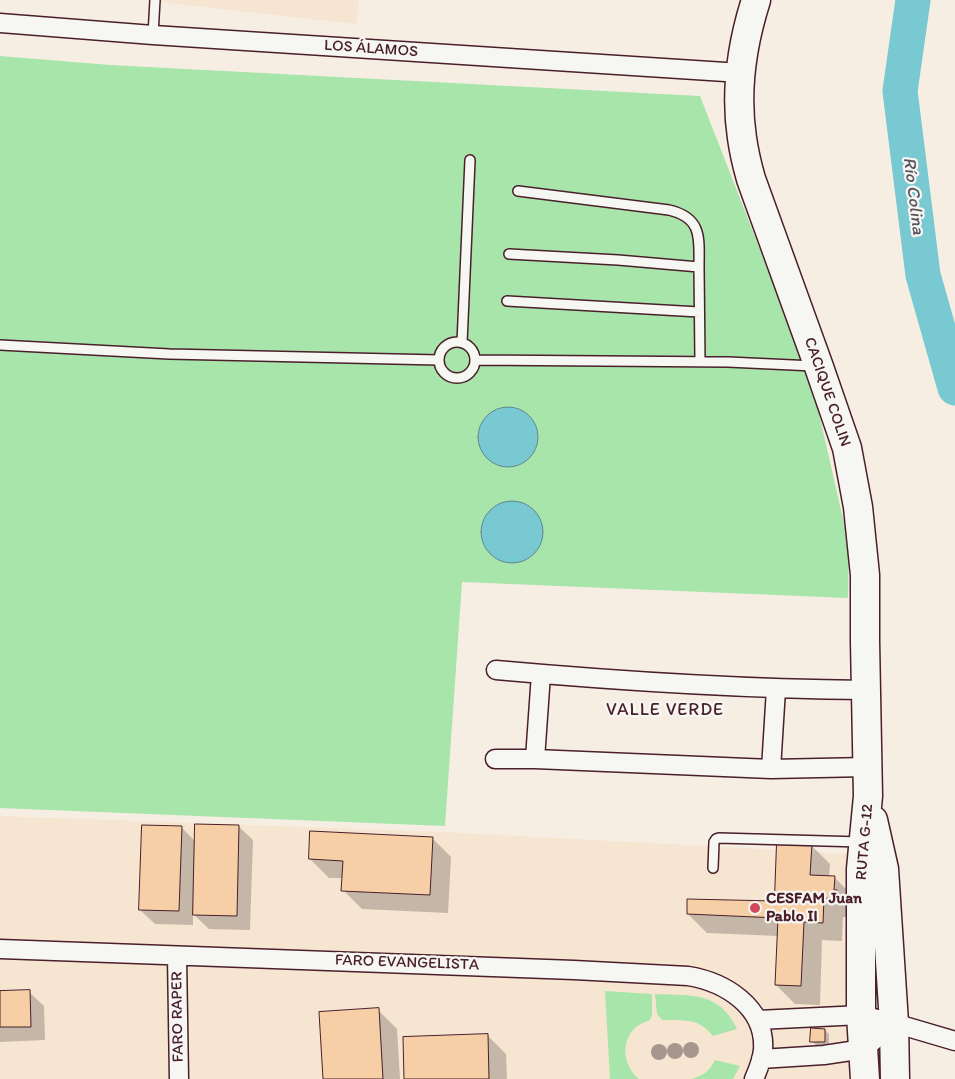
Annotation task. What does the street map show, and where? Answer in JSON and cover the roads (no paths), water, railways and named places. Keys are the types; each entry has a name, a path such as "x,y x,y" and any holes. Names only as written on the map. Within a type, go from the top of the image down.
{"main road":[{"name":"CACIQUE COLIN","path":"756,0 745,40 739,94 740,127 751,179 847,448 858,507 865,575 868,796"},
{"name":"RUTA G-12","path":"865,1079 861,1015 861,869 868,796"},
{"name":"RUTA G-12","path":"868,796 884,869 894,1023 895,1079"}],"street":[{"name":"LOS ÁLAMOS","path":"0,23 154,35 741,73"},
{"path":"496,670 776,689 866,690"},
{"path":"535,759 541,674"},
{"path":"771,769 776,689"},
{"path":"496,759 771,769 867,766"},
{"name":"FARO EVANGELISTA","path":"0,949 574,970 702,978 729,990 750,1009 758,1020 763,1050 754,1079"},
{"name":"FARO RAPER","path":"177,956 179,1079"},
{"path":"758,1020 861,1015 955,1041"},
{"path":"761,1059 864,1050 894,1023"}],"lane":[{"path":"154,35 156,0"},
{"path":"462,343 470,160"},
{"path":"518,191 669,210 680,213 688,219 696,227 699,237 700,362"},
{"path":"509,254 699,267"},
{"path":"507,301 699,312"},
{"path":"456,342 462,343 472,350 475,360 469,373 456,378 444,372 439,360 442,350 446,345 456,342"},
{"path":"0,345 169,354 439,360"},
{"path":"475,360 728,362 819,367"},
{"path":"712,868 714,842 719,838 864,842"}],"water":[{"path":"508,407 524,412 529,416 533,421 538,437 533,453 529,458 524,462 508,467 492,462 487,458 483,453 478,437 483,421 487,416 492,412"},
{"path":"506,501 518,501 534,510 541,520 543,532 541,544 534,554 518,563 506,563 495,558 486,549 481,538 481,526 486,515 495,506"}],"waterway":[{"name":"Río Colina","path":"913,0 900,91 923,275 955,388"}],"place":[{"name":"CESFAM Juan Pablo II","path":"755,908"}],"district":[{"name":"VALLE VERDE","path":"665,710"}]}
